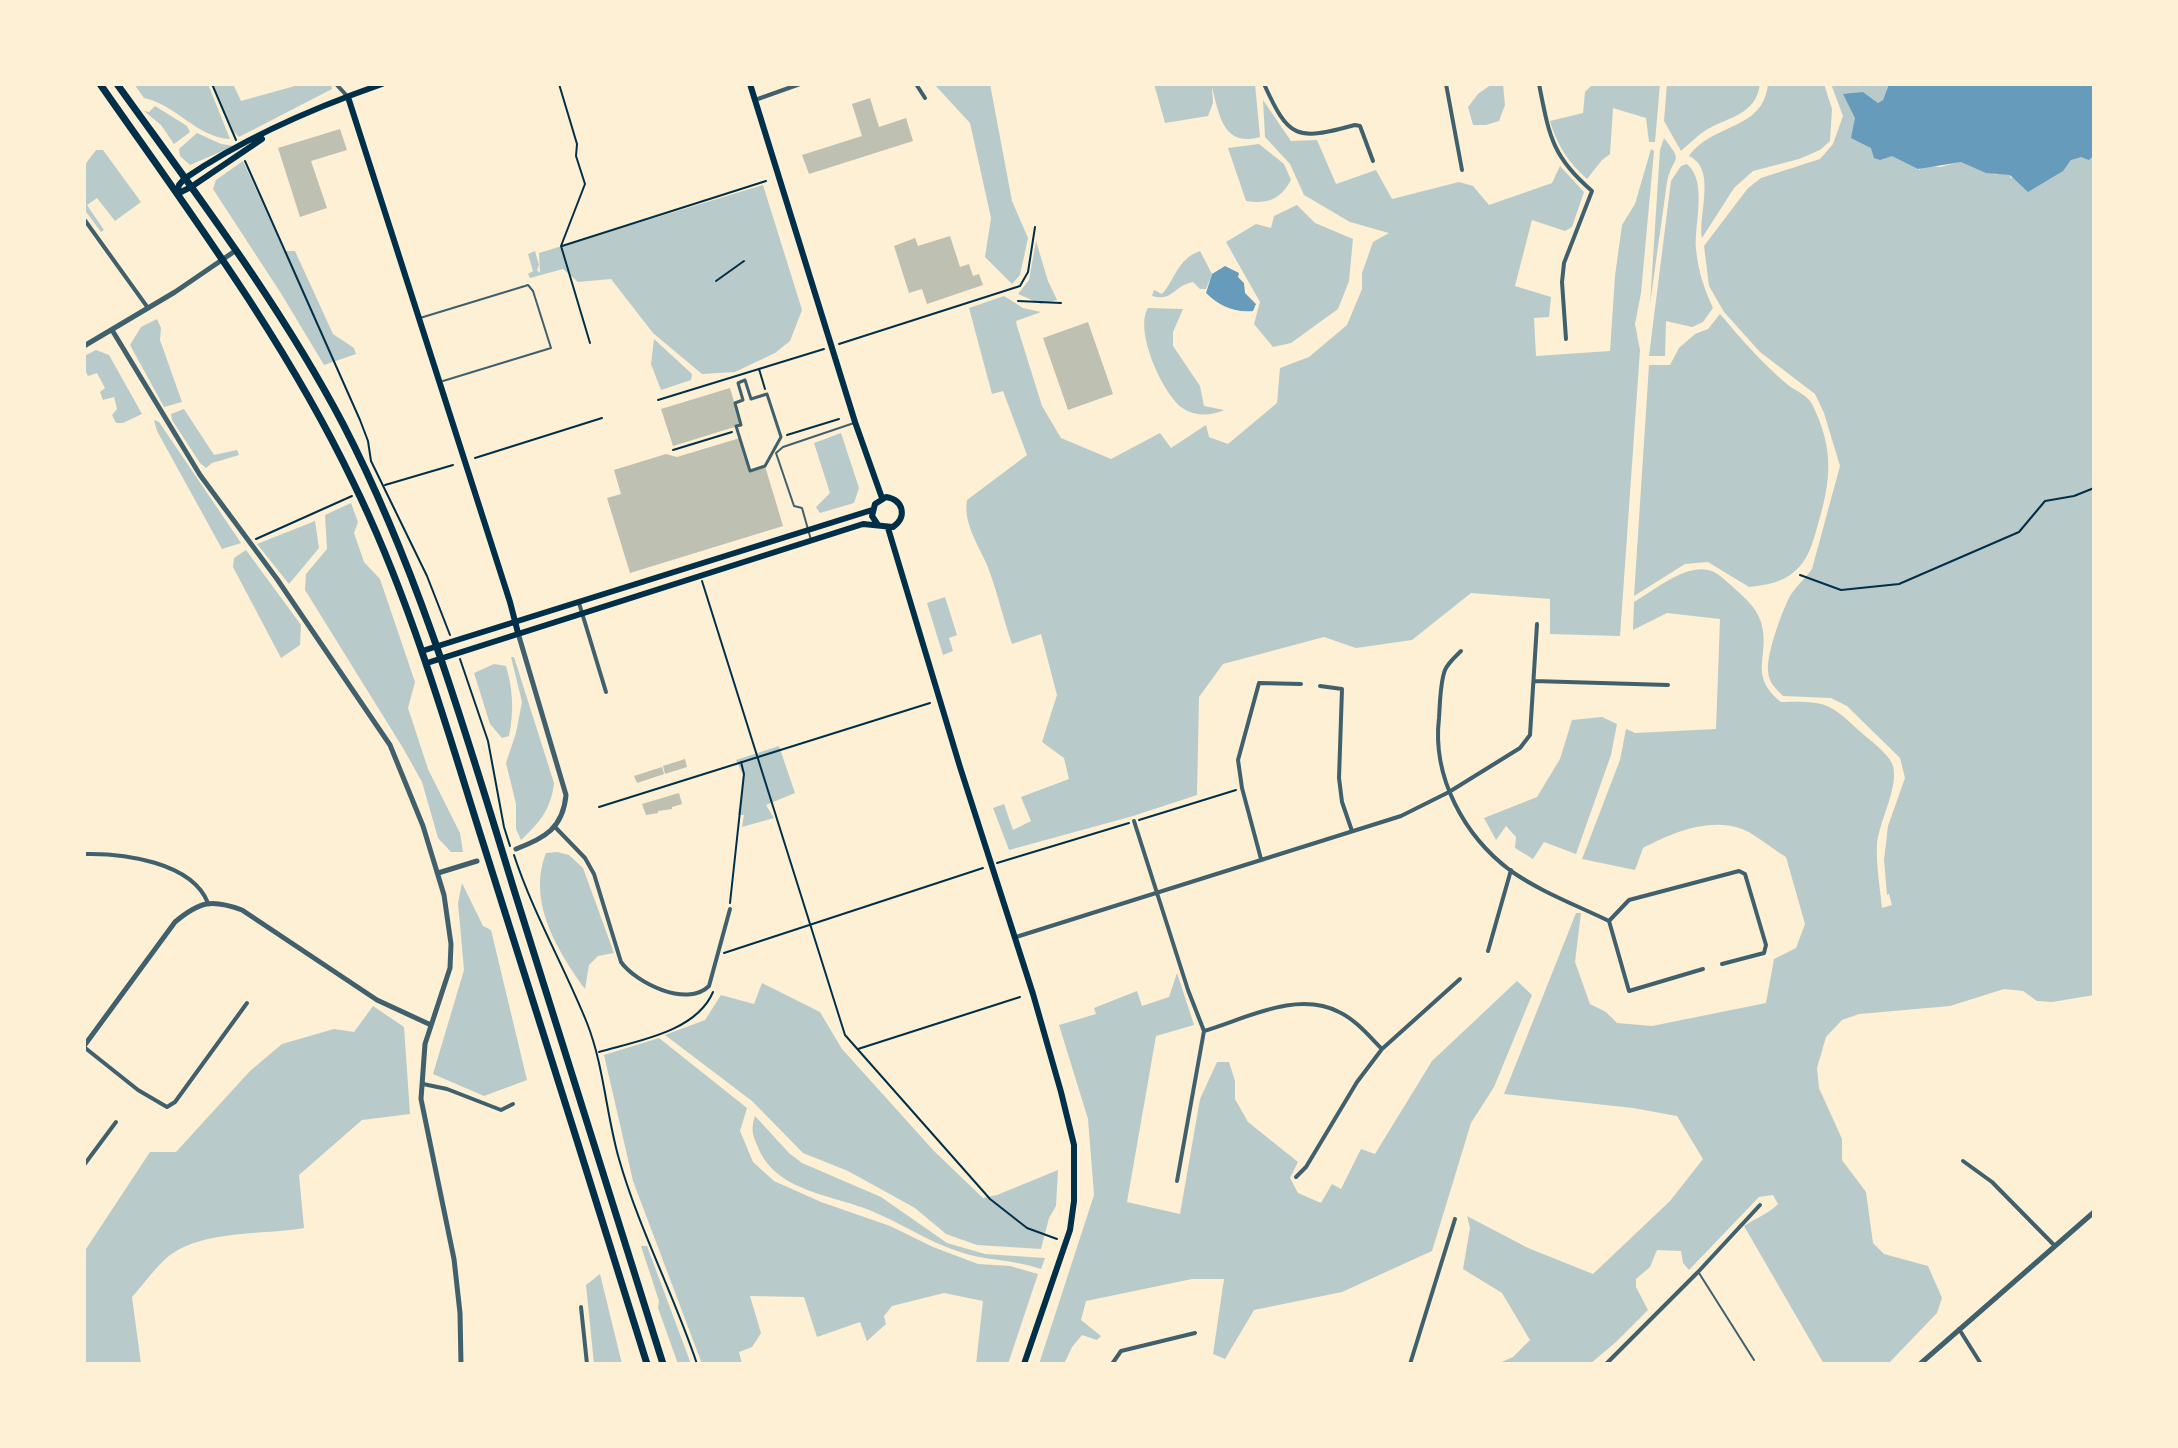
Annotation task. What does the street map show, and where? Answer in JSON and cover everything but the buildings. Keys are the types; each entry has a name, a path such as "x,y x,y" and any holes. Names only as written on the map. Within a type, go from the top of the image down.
{"main road":[{"path":"100,84 269,331 328,431 378,537 427,663 647,1364"},
{"path":"117,84 235,251 311,367 342,423 393,532 442,657 663,1364"},
{"path":"176,192 184,179 275,130 382,84"},
{"path":"750,84 855,422 882,498"},
{"path":"348,97 518,633"},
{"path":"176,192 191,187 241,150"},
{"path":"422,651 872,510 882,498"},
{"path":"427,663 863,524 888,528 900,521 902,509 896,499 882,498"},
{"path":"872,510 878,525"},
{"path":"888,528 1065,1106 1074,1145 1076,1173 1070,1230 1024,1364"}],"street":[{"path":"336,84 348,97"},
{"path":"755,100 800,84"},
{"path":"916,84 925,98"},
{"path":"1264,84 1286,126 1295,133 1307,135 1360,126 1373,161"},
{"path":"1446,84 1462,170"},
{"path":"1539,84 1548,135 1564,163 1592,191 1564,263 1562,282 1566,339"},
{"path":"84,219 148,308"},
{"path":"84,232 90,228"},
{"path":"84,346 235,251"},
{"path":"112,330 200,475 277,579 390,745 413,796 438,873 449,922 450,968 425,1044 420,1084 456,1273 461,1364"},
{"path":"745,380 751,399 767,394 781,437 765,466 750,471 737,430 736,426 741,425 735,403 743,400 738,383 745,380"},
{"path":"579,603 606,692"},
{"path":"1014,938 1401,816 1449,792 1527,742 1537,624"},
{"path":"516,849 539,841 556,828 565,807 564,783 518,633"},
{"path":"1461,651 1446,668 1437,749 1449,792 1477,838 1511,870 1545,891 1609,921 1629,991 1703,969"},
{"path":"1534,681 1668,685"},
{"path":"1261,859 1242,788 1238,760 1259,683 1301,684"},
{"path":"1320,686 1342,689 1339,778 1342,802 1352,831"},
{"path":"1134,821 1204,1031 1177,1181"},
{"path":"556,828 585,858 594,874 621,962 641,983 679,994 697,995 704,991 710,985 730,909"},
{"path":"84,854 142,859 163,866 197,883 208,903"},
{"path":"438,873 477,861"},
{"path":"1488,951 1511,870"},
{"path":"1609,921 1629,900 1739,871 1745,874 1766,945 1764,953 1722,964"},
{"path":"247,1003 175,1102 167,1107 138,1090 84,1046 175,922 190,910 208,903 226,904 242,910 377,1000 431,1025"},
{"path":"1296,1177 1306,1167 1357,1082 1382,1049 1460,979"},
{"path":"1204,1031 1284,1006 1321,1005 1352,1020 1382,1049"},
{"path":"420,1084 447,1089 501,1110 513,1104"},
{"path":"84,1165 116,1122"},
{"path":"1963,1161 1992,1182 2055,1246"},
{"path":"1606,1364 1760,1205"},
{"path":"1920,1364 2094,1212"},
{"path":"1410,1364 1455,1219"},
{"path":"581,1307 587,1364"},
{"path":"1959,1329 1981,1364"},
{"path":"1112,1364 1121,1351 1195,1333"}],"lane":[{"path":"419,318 528,285 533,291 551,348 440,383"},
{"path":"811,540 802,508 794,506 777,461 778,449 855,422"},
{"path":"1698,1272 1754,1360"}],"path":[{"path":"212,84 360,420 371,461 427,576 451,641"},
{"path":"559,84 585,184 561,246 590,343"},
{"path":"561,246 766,181"},
{"path":"838,345 1020,286 1028,272 1035,227"},
{"path":"716,281 744,261"},
{"path":"1018,301 1061,303"},
{"path":"658,400 824,349"},
{"path":"759,369 767,394"},
{"path":"475,458 602,418"},
{"path":"781,437 839,419"},
{"path":"673,450 737,430"},
{"path":"385,485 453,465"},
{"path":"1800,575 1841,590 1899,584 2019,532 2045,501 2074,496 2094,488"},
{"path":"255,540 354,496"},
{"path":"700,575 845,1035 855,1050 990,1199 1027,1228 1057,1239"},
{"path":"456,652 463,664 488,741 504,827 524,886 598,1052 604,1096 619,1160 697,1364"},
{"path":"599,807 930,703"},
{"path":"730,909 744,774 740,761"},
{"path":"996,864 1242,788"},
{"path":"724,953 984,868"},
{"path":"598,1052 693,1019 706,1005 715,986"},
{"path":"855,1050 1020,997"}],"shaded area":[{"path":"134,84 208,84 230,139 207,133 166,107 144,98"},
{"path":"213,84 233,84 241,101 302,84 331,84 332,89 239,137"},
{"path":"934,84 990,84 1012,201 1028,238 1020,275 1012,284 985,257 991,218 970,123"},
{"path":"1154,84 1255,84 1260,137 1238,138 1230,133 1221,118 1212,87 1213,103 1208,116 1165,123"},
{"path":"1492,84 1503,84 1505,105 1499,121 1473,125 1468,107 1478,94"},
{"path":"1593,84 1660,84 1655,142 1649,142 1646,118 1613,108 1610,154 1587,179 1564,153 1550,121 1583,113 1585,92"},
{"path":"1667,84 1760,84 1747,109 1706,130 1681,151 1664,121"},
{"path":"1768,84 1824,84 1832,109 1830,141 1820,150 1799,159 1753,171 1734,188 1702,238 1704,181 1697,162 1689,156 1699,145 1757,110"},
{"path":"1831,84 1889,84 1883,100 1878,103 1863,92 1886,152 1920,170 1921,165 1940,167 1963,161 1984,169 1984,172 1997,175 1995,170 2011,175 2010,178 2067,165 2073,158 2094,154 2094,995 2052,1002 2037,1001 2023,991 2004,989 1950,1006 1859,1014 1842,1020 1826,1037 1817,1068 1819,1088 1842,1139 1842,1160 1866,1192 1873,1243 1884,1254 1928,1266 1942,1298 1937,1313 1888,1364 1824,1364 1744,1226 1778,1204 1773,1195 1759,1197 1689,1270 1683,1263 1681,1251 1657,1250 1650,1267 1636,1279 1636,1287 1648,1310 1590,1364 1497,1364 1513,1357 1530,1340 1502,1293 1463,1269 1470,1228 1467,1216 1528,1248 1593,1274 1670,1201 1703,1159 1677,1116 1504,1094 1576,913 1581,913 1575,962 1590,1004 1606,1012 1617,1023 1652,1026 1766,1003 1774,959 1796,948 1805,924 1786,857 1742,829 1717,825 1678,832 1643,848 1635,870 1582,859 1620,760 1626,729 1635,733 1716,729 1720,619 1667,613 1633,630 1634,602 1689,571 1699,569 1715,573 1746,599 1759,617 1763,634 1762,674 1771,692 1781,702 1812,702 1831,708 1886,755 1893,766 1894,775 1878,836 1877,861 1882,908 1892,905 1887,895 1884,860 1888,826 1905,778 1900,758 1847,706 1831,698 1783,696 1768,674 1772,644 1786,605 1812,569 1840,466 1815,394 1760,352 1724,312 1709,286 1704,246 1748,188 1761,178 1820,159 1833,144 1843,116"},
{"path":"1263,100 1291,141 1317,140 1336,184 1376,170 1392,199 1459,182 1473,186 1489,205 1552,183 1560,166 1584,192 1572,227 1565,231 1532,220 1515,286 1551,297 1549,317 1534,318 1536,356 1610,351 1622,225 1635,204 1651,149 1654,151 1641,293 1635,324 1640,350 1620,636 1550,634 1550,599 1471,593 1412,640 1356,648 1324,637 1223,664 1199,697 1197,795 1009,850 993,808 1004,804 1013,830 1031,821 1021,797 1069,779 1064,758 1042,742 1057,695 1041,634 1012,644 991,575 967,517 967,500 1027,455 1003,391 992,394 969,308 1004,296 1023,308 1041,312 1016,321 1042,406 1061,438 1111,459 1160,433 1171,448 1206,425 1209,437 1228,444 1277,403 1280,368 1309,357 1347,325 1362,289 1362,273 1373,242 1389,233 1350,222 1304,195 1290,164 1265,137"},
{"path":"155,106 187,126 190,132 174,144 161,125 144,111 149,112"},
{"path":"197,133 221,144 234,146 190,165 180,156 179,149"},
{"path":"1664,138 1676,160 1667,182 1650,304 1660,150"},
{"path":"1259,144 1284,164 1291,180 1273,199 1246,201 1228,148"},
{"path":"96,150 103,150 141,202 115,221 97,198 87,205 104,230 101,232 84,209 84,166"},
{"path":"243,161 284,251 295,251 333,334 354,348 356,354 324,365 213,189 216,180"},
{"path":"1687,164 1697,181 1699,192 1698,264 1713,308 1703,322 1692,327 1666,321 1665,356 1649,356 1671,181 1681,166"},
{"path":"763,185 802,310 790,341 775,353 735,372 702,374 653,333 611,279 578,282 563,269 530,278 528,274 533,271 528,254 535,251 540,273 539,253"},
{"path":"1297,205 1315,223 1353,239 1349,281 1338,309 1291,343 1273,347 1254,324 1260,302 1226,242 1256,224 1271,228 1274,216"},
{"path":"1036,241 1057,300 1041,304 1018,294 1029,280"},
{"path":"1200,251 1212,274 1206,289 1200,289 1193,282 1164,297 1152,296 1154,290 1162,294 1181,264"},
{"path":"1148,308 1183,309 1173,332 1173,346 1200,386 1204,406 1224,410 1197,414 1181,407 1174,399 1159,375 1147,345 1145,318"},
{"path":"1720,314 1770,369 1810,401 1819,421 1827,451 1828,480 1815,534 1803,562 1779,581 1749,587 1708,562 1685,564 1634,596 1649,365 1670,365 1679,348 1695,334 1708,329"},
{"path":"157,319 161,328 160,340 182,402 164,407 130,345 141,327"},
{"path":"654,339 692,374 691,380 661,390 651,364"},
{"path":"96,350 109,355 142,414 116,423 112,415 117,409 114,397 103,400 100,392 105,388 97,373 88,376 84,368 84,356"},
{"path":"184,409 214,455 237,450 239,455 212,463 206,468 200,463 172,420 171,414"},
{"path":"154,420 159,422 241,543 222,549 157,431"},
{"path":"841,433 859,488 854,503 820,513 816,507 830,493 814,443"},
{"path":"351,503 358,522 354,533 364,562 380,579 415,682 408,708 428,769 460,833 463,852 451,852 438,838 422,782 305,590 306,574 327,549 325,515"},
{"path":"315,521 319,548 289,584 257,544"},
{"path":"246,550 301,625 300,645 281,658 233,567 234,558"},
{"path":"945,597 957,635 949,638 953,651 943,655 927,603"},
{"path":"511,657 514,657 554,783 544,814 521,840 516,829 516,804 506,763 522,702"},
{"path":"494,664 506,666 511,692 509,736 502,738 490,724 474,673"},
{"path":"1602,717 1617,724 1611,755 1576,854 1544,842 1533,859 1515,848 1516,837 1506,826 1496,840 1484,818 1537,797 1560,759 1572,720"},
{"path":"779,746 795,793 766,805 774,818 742,827 744,815 738,815 743,775 736,760"},
{"path":"546,853 569,855 583,868 614,953 598,956 589,965 585,989 555,941 543,907 541,871"},
{"path":"462,883 483,926 491,930 527,1080 484,1096 433,1074 464,970 458,903"},
{"path":"1177,973 1194,1025 1156,1036 1127,1202 1180,1214 1200,1099 1217,1062 1229,1062 1235,1081 1235,1099 1248,1122 1298,1162 1290,1178 1298,1193 1321,1203 1332,1184 1341,1189 1361,1149 1375,1154 1432,1061 1517,981 1532,995 1494,1087 1471,1123 1432,1251 1342,1292 1254,1310 1225,1359 1213,1354 1224,1279 1192,1279 1086,1301 1081,1320 1101,1336 1097,1340 1082,1335 1064,1364 1039,1364 1094,1195 1088,1119 1059,1025 1096,1014 1094,1008 1137,991 1142,1006 1169,997"},
{"path":"762,983 820,1012 842,1049 934,1151 983,1198 1058,1170 1056,1206 1049,1218 1041,1249 977,1245 946,1234 915,1208 848,1171 803,1153 752,1101 665,1035 705,1020 721,995 754,1004"},
{"path":"373,1006 404,1027 410,1114 362,1120 299,1175 304,1228 217,1237 184,1247 165,1259 132,1297 141,1364 84,1364 84,1252 150,1152 176,1152 250,1071 282,1044 334,1029 354,1032"},
{"path":"659,1038 747,1108 740,1131 753,1162 774,1181 978,1264 1010,1266 1038,1274 1008,1364 976,1364 983,1301 944,1293 892,1306 884,1316 886,1324 867,1341 860,1322 817,1337 804,1297 750,1296 761,1333 752,1347 739,1352 742,1364 702,1364 633,1181 604,1055"},
{"path":"755,1116 802,1163 881,1197 947,1243 985,1254 1045,1258 1041,1269 957,1251 874,1212 791,1183 766,1161 757,1145 753,1134"},
{"path":"641,1246 647,1246 691,1364 678,1364"},
{"path":"600,1274 622,1364 594,1364 586,1285"}],"water":[{"path":"1889,84 2094,84 2094,155 2089,160 2081,157 2071,160 2063,171 2028,192 2010,175 1986,173 1961,162 1918,169 1892,156 1880,160 1874,158 1871,148 1851,138 1855,118 1843,94 1863,92 1878,103 1883,100"},
{"path":"1225,266 1239,273 1245,293 1256,304 1253,311 1228,308 1206,293 1212,274"}]}
